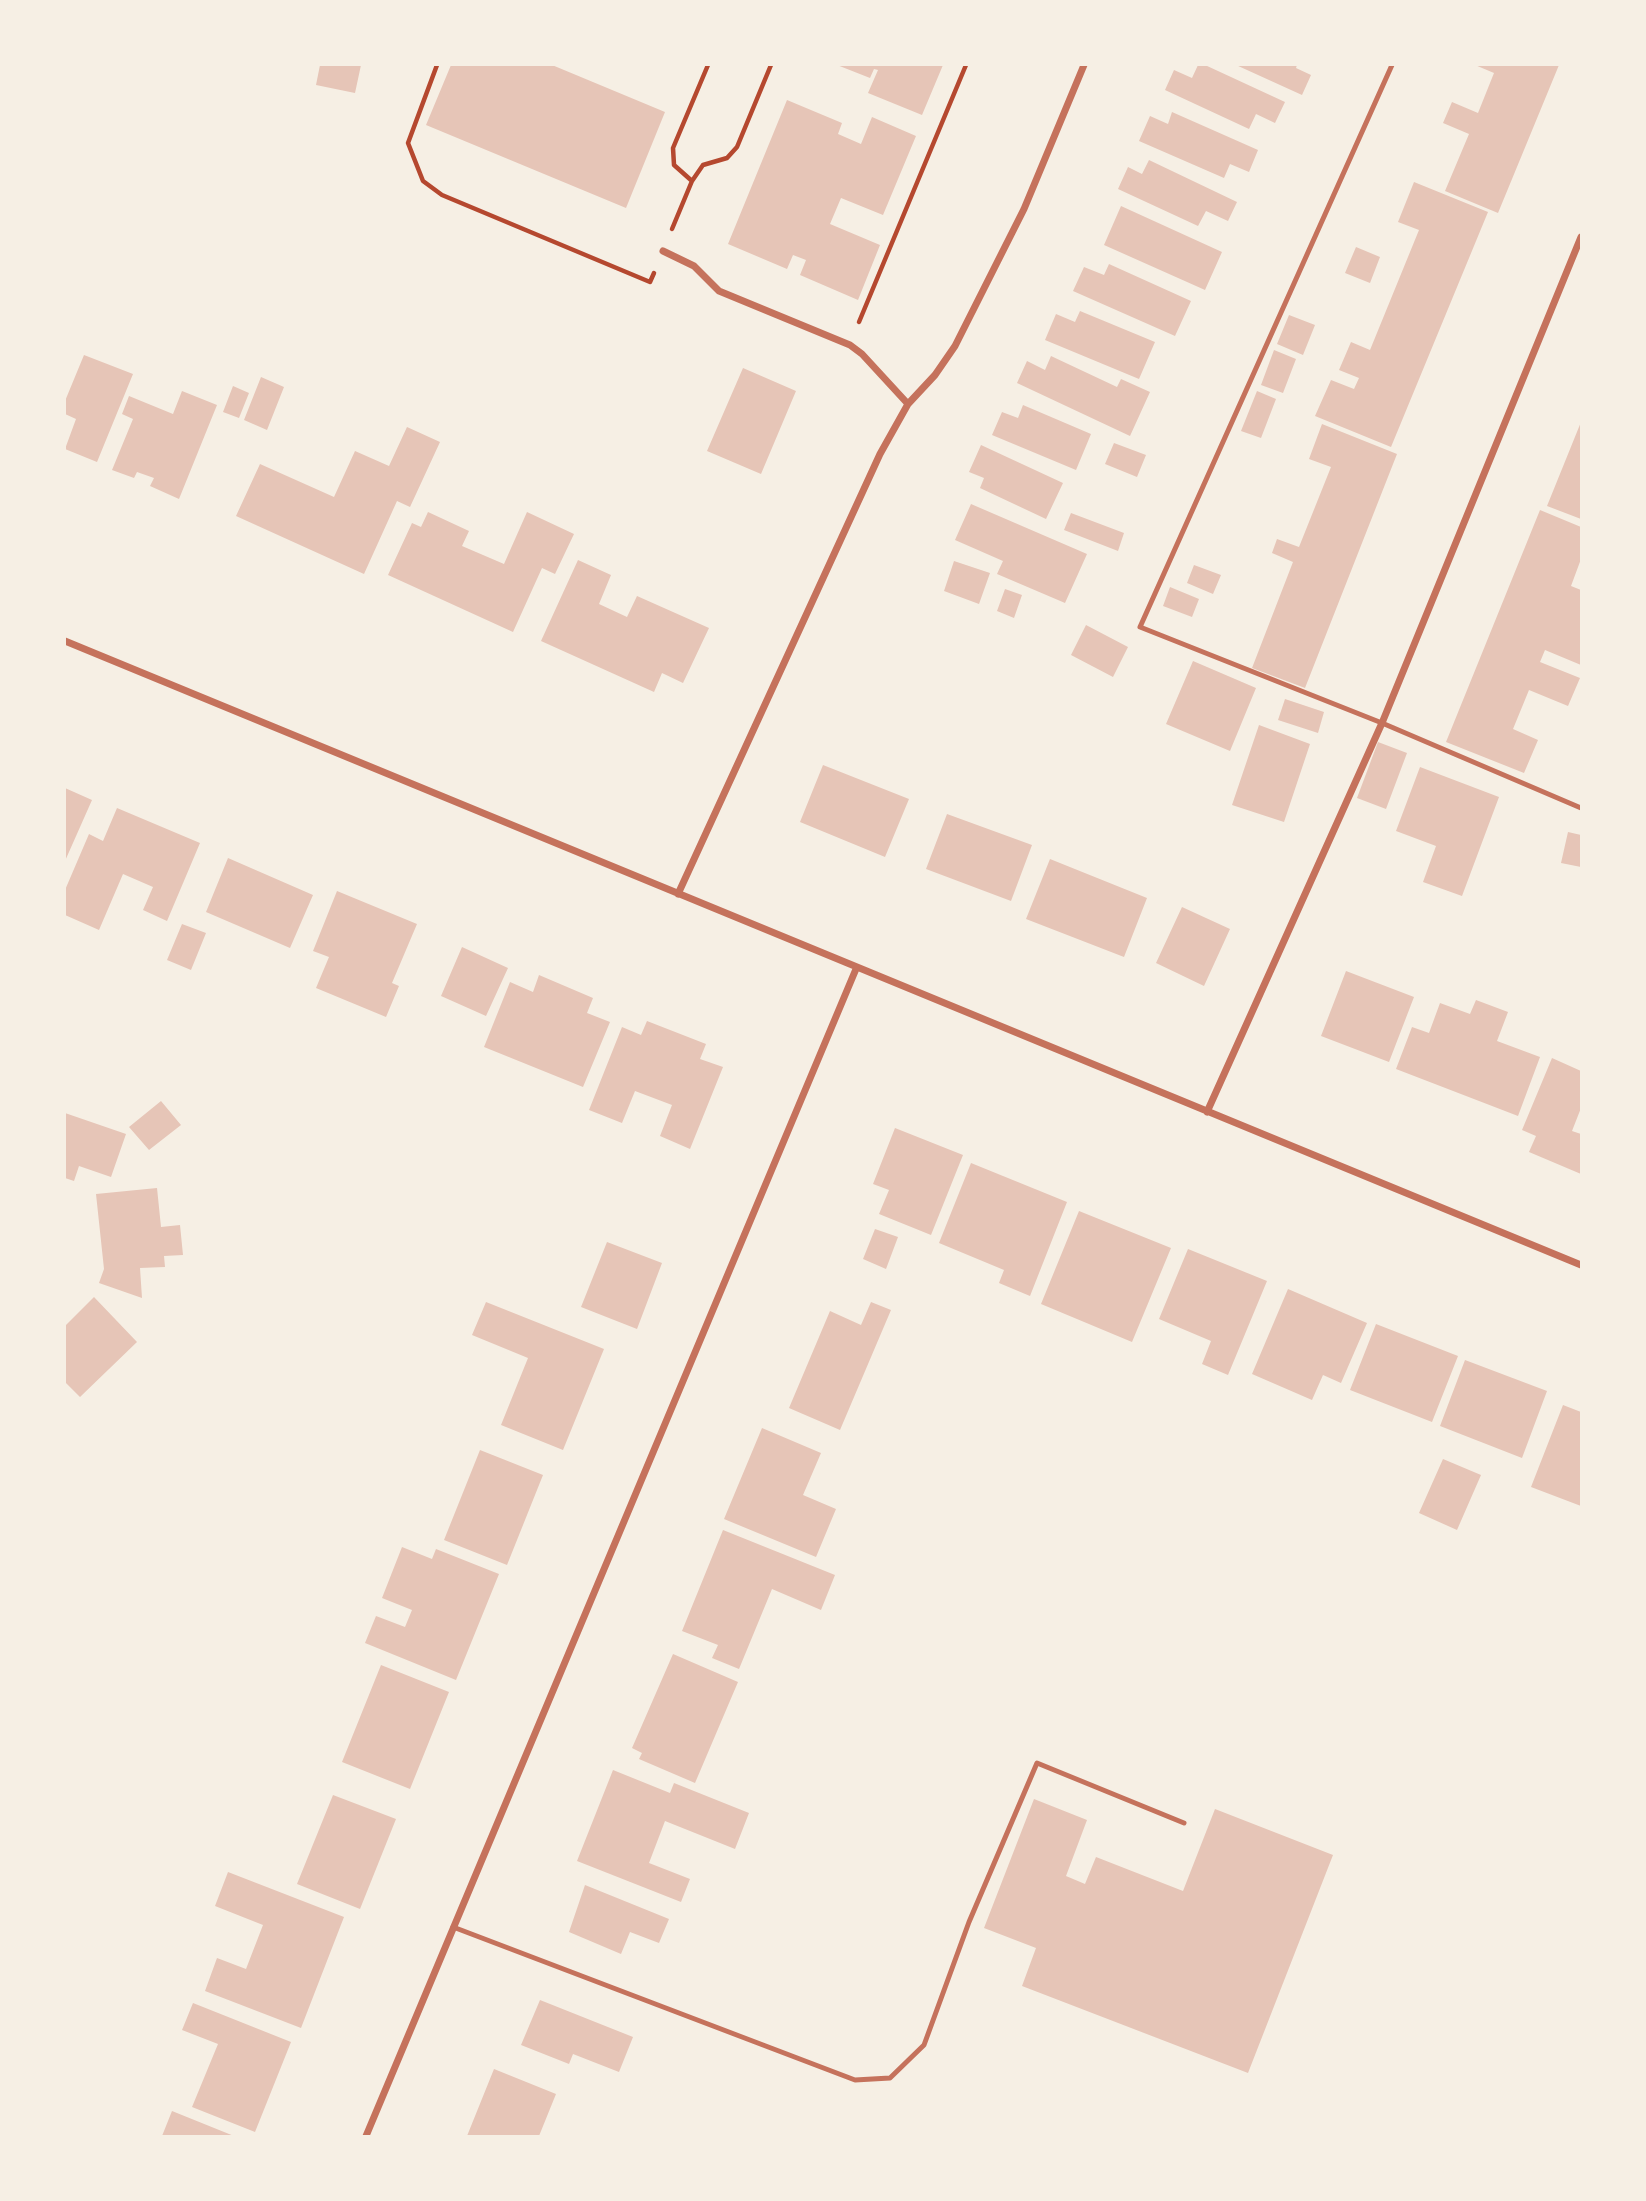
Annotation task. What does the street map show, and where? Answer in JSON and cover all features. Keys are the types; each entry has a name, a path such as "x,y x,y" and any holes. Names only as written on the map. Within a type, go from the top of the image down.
{"street":[{"path":"678,894 880,454 908,404 935,375 955,346 1024,209 1084,65"},
{"path":"1207,1112 1382,723 1581,237"},
{"path":"663,251 694,266 719,291 850,345 862,354 908,404"},
{"path":"65,642 1581,1265"},
{"path":"366,2136 856,969"}],"lane":[{"path":"1392,65 1140,627 1382,723 1581,808"},
{"path":"453,1927 855,2080 890,2078 923,2045 969,1922 1037,1763 1184,1823"}],"path":[{"path":"437,65 408,143 423,181 442,195 650,282 692,181 703,164 727,158 737,147 771,65"},
{"path":"692,181 674,165 673,149 708,65"},
{"path":"850,345 966,65"}],"building":[{"path":"320,65 361,65 355,93 316,85"},
{"path":"451,65 552,65 665,112 626,208 426,125"},
{"path":"837,65 943,65 922,115 868,93 878,70 874,69 870,78"},
{"path":"1198,65 1205,65 1285,102 1275,123 1256,114 1249,129 1165,90 1174,70 1192,78"},
{"path":"1236,65 1297,65 1296,68 1311,75 1302,95"},
{"path":"1475,65 1559,65 1498,213 1445,191 1469,134 1443,123 1452,102 1478,113 1494,73"},
{"path":"787,100 842,123 838,134 861,144 872,117 916,136 883,215 841,198 830,224 880,245 858,300 800,275 806,260 793,255 787,269 728,244"},
{"path":"1172,112 1258,150 1249,172 1230,164 1224,178 1139,141 1150,116 1168,124"},
{"path":"1149,160 1237,202 1228,221 1206,211 1198,226 1118,189 1128,167 1142,174"},
{"path":"1414,182 1488,212 1391,447 1315,416 1331,380 1354,389 1359,378 1339,370 1351,342 1370,350 1419,230 1398,222"},
{"path":"1121,206 1222,252 1205,290 1104,245"},
{"path":"1356,247 1380,257 1370,283 1345,273"},
{"path":"1109,264 1191,301 1175,336 1073,291 1084,267 1104,275"},
{"path":"1080,311 1155,342 1139,379 1045,340 1056,314 1075,322"},
{"path":"1289,315 1315,325 1303,355 1277,344"},
{"path":"1274,350 1296,359 1283,393 1261,385"},
{"path":"84,355 133,374 97,462 65,449 76,419 65,414 65,401"},
{"path":"1051,356 1117,387 1121,379 1150,392 1130,436 1017,383 1027,361 1045,370"},
{"path":"743,368 796,391 761,474 707,451"},
{"path":"261,377 284,387 267,430 244,420"},
{"path":"233,386 249,393 239,418 223,412"},
{"path":"182,391 217,405 179,499 150,486 154,478 137,472 134,478 112,470 133,419 122,414 129,396 173,414"},
{"path":"1257,391 1276,399 1261,438 1241,431"},
{"path":"1023,405 1091,434 1076,470 992,435 1002,412 1018,418"},
{"path":"1581,422 1581,519 1547,506"},
{"path":"1322,424 1397,454 1305,688 1252,668 1293,562 1272,553 1277,539 1299,547 1331,467 1309,459"},
{"path":"407,427 440,442 410,507 397,501 364,574 236,516 260,464 334,497 355,451 389,466"},
{"path":"1114,443 1146,455 1137,477 1105,464"},
{"path":"981,445 1063,483 1046,519 980,488 984,478 969,472"},
{"path":"971,504 1087,554 1065,603 997,574 1003,561 955,540"},
{"path":"1540,510 1581,527 1581,559 1571,586 1581,590 1581,665 1545,650 1540,662 1580,678 1568,706 1529,690 1513,729 1538,740 1524,773 1446,742"},
{"path":"428,512 469,531 462,546 504,564 527,512 574,534 555,574 542,568 513,632 388,575 412,523 421,527"},
{"path":"1071,513 1124,533 1118,551 1064,530"},
{"path":"578,560 611,575 599,604 627,617 637,596 709,628 683,683 662,673 654,692 541,641"},
{"path":"954,561 990,573 979,604 944,591"},
{"path":"1194,565 1221,575 1213,594 1187,583"},
{"path":"1170,587 1199,599 1192,617 1163,606"},
{"path":"1005,589 1022,595 1014,618 997,611"},
{"path":"1086,625 1128,647 1113,677 1071,655"},
{"path":"1193,661 1256,688 1230,751 1166,724"},
{"path":"1285,699 1324,712 1318,733 1278,720"},
{"path":"1259,725 1310,744 1284,822 1232,805"},
{"path":"1378,742 1407,753 1386,809 1357,798"},
{"path":"823,765 909,799 885,857 800,822"},
{"path":"1420,767 1499,797 1462,896 1423,882 1436,846 1396,831"},
{"path":"65,788 92,800 65,861"},
{"path":"117,808 200,843 167,921 143,910 153,887 123,874 99,930 65,915 65,890 89,834 103,841"},
{"path":"947,814 1032,845 1011,901 926,869"},
{"path":"1568,832 1581,835 1581,867 1561,863"},
{"path":"228,858 313,895 290,948 206,912"},
{"path":"1050,859 1147,898 1124,957 1026,919"},
{"path":"337,891 417,924 392,983 399,986 386,1017 316,988 329,957 313,951"},
{"path":"1182,907 1230,929 1204,986 1156,963"},
{"path":"182,924 206,933 191,970 167,960"},
{"path":"462,947 508,968 486,1016 441,996"},
{"path":"1346,971 1414,997 1389,1062 1321,1036"},
{"path":"539,975 593,998 587,1013 610,1022 583,1087 484,1047 510,982 533,992"},
{"path":"1476,1000 1508,1012 1497,1041 1540,1057 1518,1116 1396,1069 1412,1027 1429,1033 1440,1003 1470,1014"},
{"path":"647,1021 706,1044 700,1059 723,1067 690,1149 660,1136 672,1105 635,1091 622,1123 589,1110 622,1027 641,1035"},
{"path":"1552,1058 1581,1071 1581,1108 1572,1131 1581,1134 1581,1174 1529,1152 1536,1136 1522,1130"},
{"path":"161,1101 181,1125 149,1150 129,1127"},
{"path":"65,1113 126,1134 111,1177 79,1166 74,1181 65,1178"},
{"path":"895,1128 963,1155 931,1235 879,1214 889,1190 873,1184"},
{"path":"971,1163 1067,1202 1030,1296 999,1283 1004,1270 939,1243"},
{"path":"157,1188 161,1227 180,1225 183,1255 164,1256 165,1267 140,1268 142,1298 99,1283 104,1269 96,1194"},
{"path":"1079,1211 1171,1248 1132,1342 1041,1304"},
{"path":"875,1229 898,1237 886,1269 863,1259"},
{"path":"607,1242 662,1263 637,1329 581,1307"},
{"path":"1188,1249 1267,1281 1228,1375 1202,1364 1211,1341 1159,1319"},
{"path":"1288,1289 1367,1323 1341,1383 1323,1375 1312,1400 1252,1374"},
{"path":"94,1297 137,1342 80,1397 65,1382 65,1326"},
{"path":"486,1302 604,1349 563,1450 501,1425 528,1358 472,1335"},
{"path":"871,1302 891,1310 840,1430 789,1408 830,1311 861,1325"},
{"path":"1376,1324 1458,1356 1432,1422 1350,1390"},
{"path":"1465,1360 1547,1391 1522,1458 1440,1426"},
{"path":"1563,1405 1581,1412 1581,1506 1531,1487"},
{"path":"762,1428 821,1453 803,1495 836,1509 816,1557 724,1519"},
{"path":"480,1450 543,1475 507,1565 444,1540"},
{"path":"1443,1459 1481,1475 1457,1530 1419,1513"},
{"path":"723,1530 835,1575 821,1610 772,1589 739,1669 712,1658 718,1645 682,1631"},
{"path":"402,1547 432,1559 436,1549 499,1574 456,1680 365,1643 376,1616 405,1627 412,1610 382,1598"},
{"path":"673,1654 738,1682 695,1783 639,1759 642,1753 632,1748"},
{"path":"381,1665 449,1692 410,1789 342,1762"},
{"path":"613,1770 670,1793 674,1783 749,1813 735,1849 665,1821 649,1863 690,1879 681,1902 577,1861"},
{"path":"333,1795 396,1819 360,1909 297,1884"},
{"path":"1034,1799 1087,1820 1066,1876 1085,1884 1096,1857 1183,1891 1215,1809 1333,1855 1248,2073 1022,1986 1036,1948 984,1928"},
{"path":"228,1872 344,1917 301,2028 205,1991 217,1958 246,1969 263,1925 215,1906"},
{"path":"585,1885 669,1919 659,1943 630,1932 621,1954 569,1932"},
{"path":"540,2000 633,2037 619,2072 573,2054 569,2064 521,2045"},
{"path":"193,2003 291,2042 255,2132 192,2107 218,2044 182,2030"},
{"path":"494,2069 556,2094 539,2136 467,2136"},
{"path":"172,2111 234,2136 162,2136"}]}
